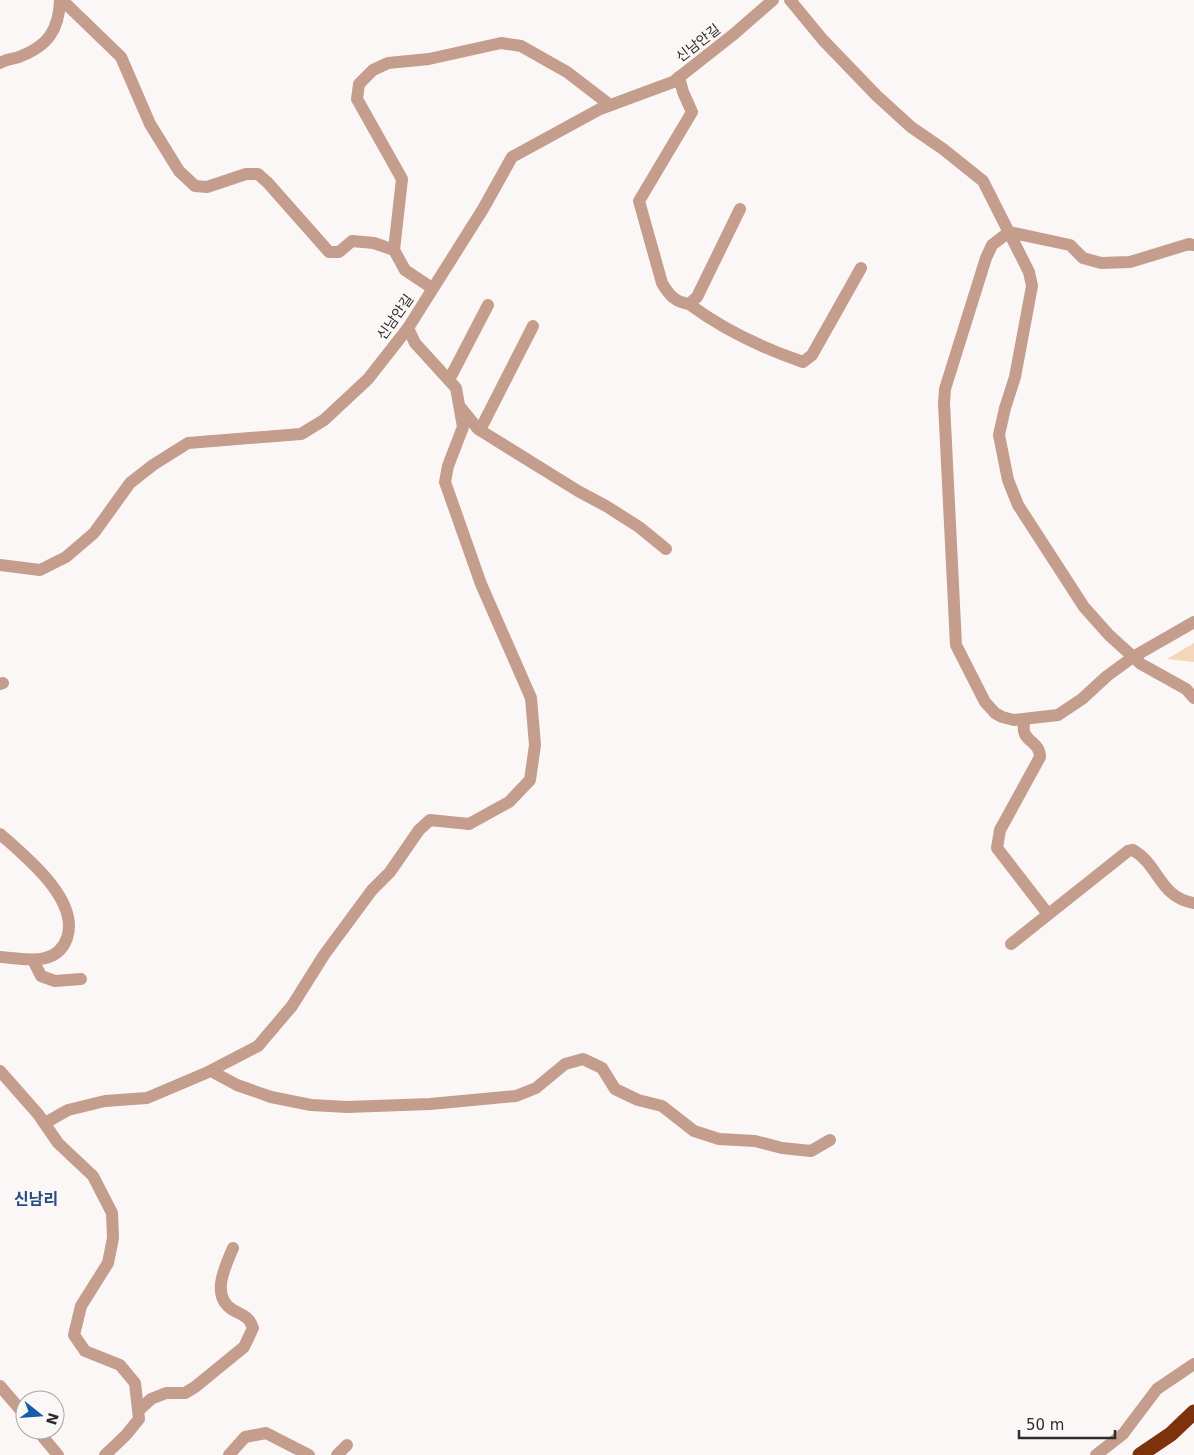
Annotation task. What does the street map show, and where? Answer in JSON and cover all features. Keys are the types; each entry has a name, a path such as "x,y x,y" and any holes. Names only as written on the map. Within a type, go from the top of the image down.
{"highway":[{"path":"1140,1455 1171,1434 1194,1412"}],"street":[{"path":"0,63 44,45 53,31 59,16 61,0"},
{"path":"61,0 121,57 150,124 179,171 195,186 207,188 246,174 258,174 268,182 329,252 339,252 352,241 374,243 394,250"},
{"path":"790,0 823,40 876,95 911,127 983,182 1028,272 1032,286 1015,377 1005,408 999,436 1008,480 1018,505 1084,607 1109,635 1147,668 1186,689 1194,698"},
{"name":"신남안길","path":"0,565 40,570 66,557 94,533 130,483 153,465 188,443 300,434 324,420 368,379 408,328 483,209 512,158 610,105 673,82 734,34 770,1"},
{"path":"432,288 404,270 394,250 402,179 357,99 359,84 373,70 388,63 429,59 501,43 521,46 567,72 610,105"},
{"path":"679,77 682,92 692,112 639,201 662,283 668,294 679,302 689,304 706,317 746,339 803,362 812,355 861,268"},
{"path":"689,304 697,297 740,209"},
{"path":"1194,246 1188,244 1130,262 1101,263 1083,258 1070,245 1009,232 992,245 986,258 945,389 944,404 956,645 985,702 1002,717 1025,719 1063,712 1082,699 1107,676 1133,657 1194,622"},
{"path":"449,380 488,305"},
{"path":"480,430 533,326"},
{"path":"45,1123 68,1110 106,1101 147,1098 211,1070 258,1046 292,1006 324,955 372,890 390,872 419,830 430,820 469,824 509,802 530,780 535,745 531,698 481,584 445,482 448,466 463,427 456,388 415,343 408,328"},
{"path":"460,408 480,430 623,516 666,549"},
{"path":"1025,719 1022,729 1024,734 1038,749 1040,756 1000,830 997,848 1048,914"},
{"path":"0,834 43,875 58,893 69,915 68,936 63,948 55,956 33,960 1,957"},
{"path":"1011,944 1128,851 1133,850 1144,859 1170,893 1180,900 1194,903"},
{"path":"33,960 41,976 55,980 81,979"},
{"path":"211,1070 237,1085 271,1097 311,1104 347,1107 430,1104 516,1096 536,1088 565,1064 583,1059 602,1068 615,1089 638,1100 662,1106 694,1131 702,1134 719,1139 755,1140 782,1148 811,1151 830,1140"},
{"path":"0,1071 45,1123 58,1143 92,1176 112,1213 113,1238 108,1263 81,1306 74,1336 85,1351 120,1365 135,1383 139,1410 138,1419 126,1435 105,1455"},
{"path":"139,1410 151,1399 166,1393 184,1393 195,1387 244,1346 253,1328 250,1321 224,1302 220,1291 225,1266 233,1248"},
{"path":"1096,1455 1123,1434 1157,1389 1194,1364"},
{"path":"0,1386 15,1404"},
{"path":"229,1455 245,1437 266,1433 309,1455"},
{"path":"45,1440 58,1455"},
{"path":"337,1455 346,1445"}],"shaded area":[{"path":"1194,643 1194,662 1167,659"}],"district":[{"name":"신남리","path":"36,1199"}]}
